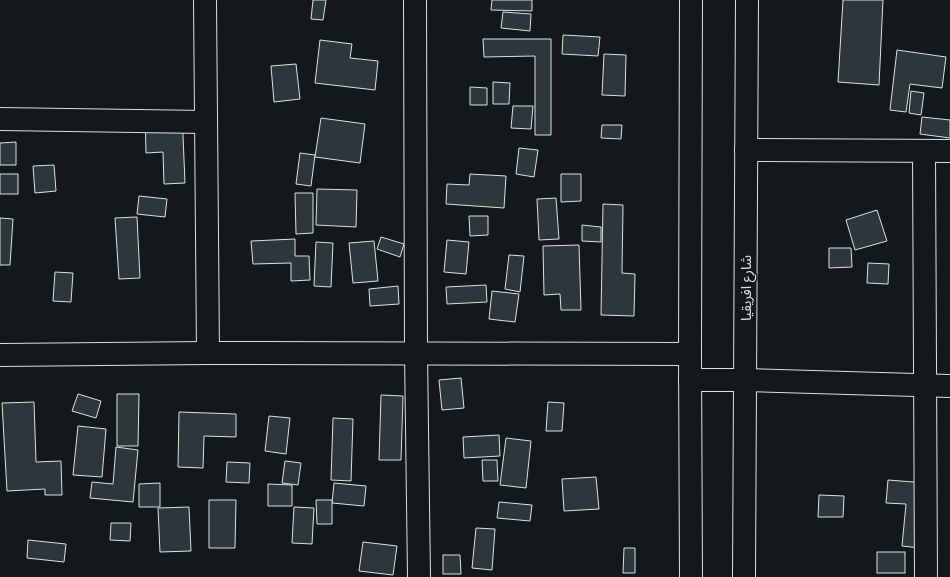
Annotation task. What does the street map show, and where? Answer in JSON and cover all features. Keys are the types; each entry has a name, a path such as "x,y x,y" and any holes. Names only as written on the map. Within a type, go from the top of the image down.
{"street":[{"path":"205,0 208,353"},
{"path":"415,0 416,353 419,577"},
{"path":"691,0 691,577"},
{"name":"شارع افريقيا","path":"744,577 747,0"},
{"path":"0,119 205,122"},
{"path":"746,150 950,151"},
{"path":"924,152 926,577"},
{"path":"0,355 208,353 690,354"},
{"path":"690,380 745,380 950,386"}],"building":[{"path":"313,0 326,0 323,20 311,19"},
{"path":"492,0 532,0 532,11 491,10"},
{"path":"843,0 883,0 879,85 838,82"},
{"path":"503,12 531,14 530,31 501,28"},
{"path":"563,35 600,37 598,56 562,54"},
{"path":"483,39 551,39 551,135 535,135 535,56 484,57"},
{"path":"320,40 352,44 350,58 378,61 375,90 315,83"},
{"path":"897,50 946,57 942,88 910,84 906,112 890,110"},
{"path":"604,54 626,55 625,96 602,95"},
{"path":"296,64 300,99 274,102 271,66"},
{"path":"493,82 510,83 509,104 493,104"},
{"path":"470,87 487,88 487,105 470,105"},
{"path":"911,91 924,93 921,115 909,113"},
{"path":"513,106 533,106 531,129 511,128"},
{"path":"182,112 185,183 164,184 163,152 146,153 145,113"},
{"path":"922,117 950,120 950,138 920,134"},
{"path":"321,118 365,124 360,163 315,157"},
{"path":"602,125 622,125 621,139 601,138"},
{"path":"16,142 16,165 0,165 0,143"},
{"path":"519,148 538,150 534,177 516,174"},
{"path":"300,153 315,155 311,186 296,184"},
{"path":"54,165 56,191 35,193 33,166"},
{"path":"0,174 18,174 18,194 0,194"},
{"path":"470,174 506,176 504,208 446,204 447,184 469,185"},
{"path":"561,174 581,174 581,201 561,202"},
{"path":"317,189 357,190 356,227 316,225"},
{"path":"295,193 313,193 313,233 296,234"},
{"path":"139,196 167,199 165,217 137,214"},
{"path":"556,198 559,239 539,240 537,199"},
{"path":"603,204 623,205 622,273 635,274 634,316 601,315"},
{"path":"877,210 887,241 855,250 846,220"},
{"path":"469,216 488,216 488,235 470,236"},
{"path":"137,217 140,278 119,279 115,218"},
{"path":"0,218 13,219 10,265 0,265"},
{"path":"582,225 601,227 601,242 582,241"},
{"path":"381,237 404,244 400,257 377,249"},
{"path":"295,239 295,256 309,256 310,280 291,281 291,263 253,264 251,241"},
{"path":"447,240 469,242 466,274 444,272"},
{"path":"374,241 378,281 353,283 349,243"},
{"path":"316,242 333,243 331,287 314,286"},
{"path":"579,245 581,310 561,310 560,294 544,295 543,246"},
{"path":"829,248 851,248 852,267 829,268"},
{"path":"509,255 524,256 520,292 505,289"},
{"path":"868,263 889,264 888,284 867,283"},
{"path":"55,272 73,273 71,302 53,301"},
{"path":"486,285 487,302 447,304 446,287"},
{"path":"398,286 399,304 370,306 369,289"},
{"path":"492,291 519,294 515,322 489,319"},
{"path":"461,378 464,408 442,410 439,380"},
{"path":"78,394 101,401 96,418 72,411"},
{"path":"117,394 139,394 138,446 117,446"},
{"path":"381,395 403,396 401,460 379,460"},
{"path":"34,402 36,462 61,461 62,495 45,495 45,489 7,491 2,403"},
{"path":"548,402 564,403 562,431 546,431"},
{"path":"179,412 236,414 236,437 204,436 203,468 178,467"},
{"path":"269,416 290,418 286,454 265,451"},
{"path":"333,418 353,419 351,481 331,480"},
{"path":"78,426 106,429 102,477 73,475"},
{"path":"499,435 500,456 464,458 463,437"},
{"path":"506,438 531,441 526,488 500,485"},
{"path":"116,447 138,450 133,502 90,498 92,482 113,484"},
{"path":"482,460 497,460 498,481 483,481"},
{"path":"285,461 301,463 298,485 282,483"},
{"path":"227,462 250,463 249,483 226,482"},
{"path":"596,477 599,509 564,511 562,479"},
{"path":"888,480 926,483 920,548 902,546 906,504 886,503"},
{"path":"160,483 160,507 139,507 139,484"},
{"path":"334,483 366,486 364,506 332,503"},
{"path":"268,484 292,485 292,506 268,506"},
{"path":"819,495 844,496 843,517 818,517"},
{"path":"209,500 236,500 235,548 209,548"},
{"path":"316,500 332,500 332,524 317,524"},
{"path":"499,502 532,505 530,521 497,518"},
{"path":"189,507 191,551 160,552 158,508"},
{"path":"294,507 314,508 312,544 292,543"},
{"path":"111,523 131,523 130,541 110,540"},
{"path":"476,528 495,529 492,570 472,568"},
{"path":"28,540 66,544 64,562 27,558"},
{"path":"363,542 397,546 393,575 359,571"},
{"path":"624,548 635,548 635,573 623,573"},
{"path":"877,552 905,552 905,573 877,573"},
{"path":"443,555 460,555 461,574 443,574"}]}
